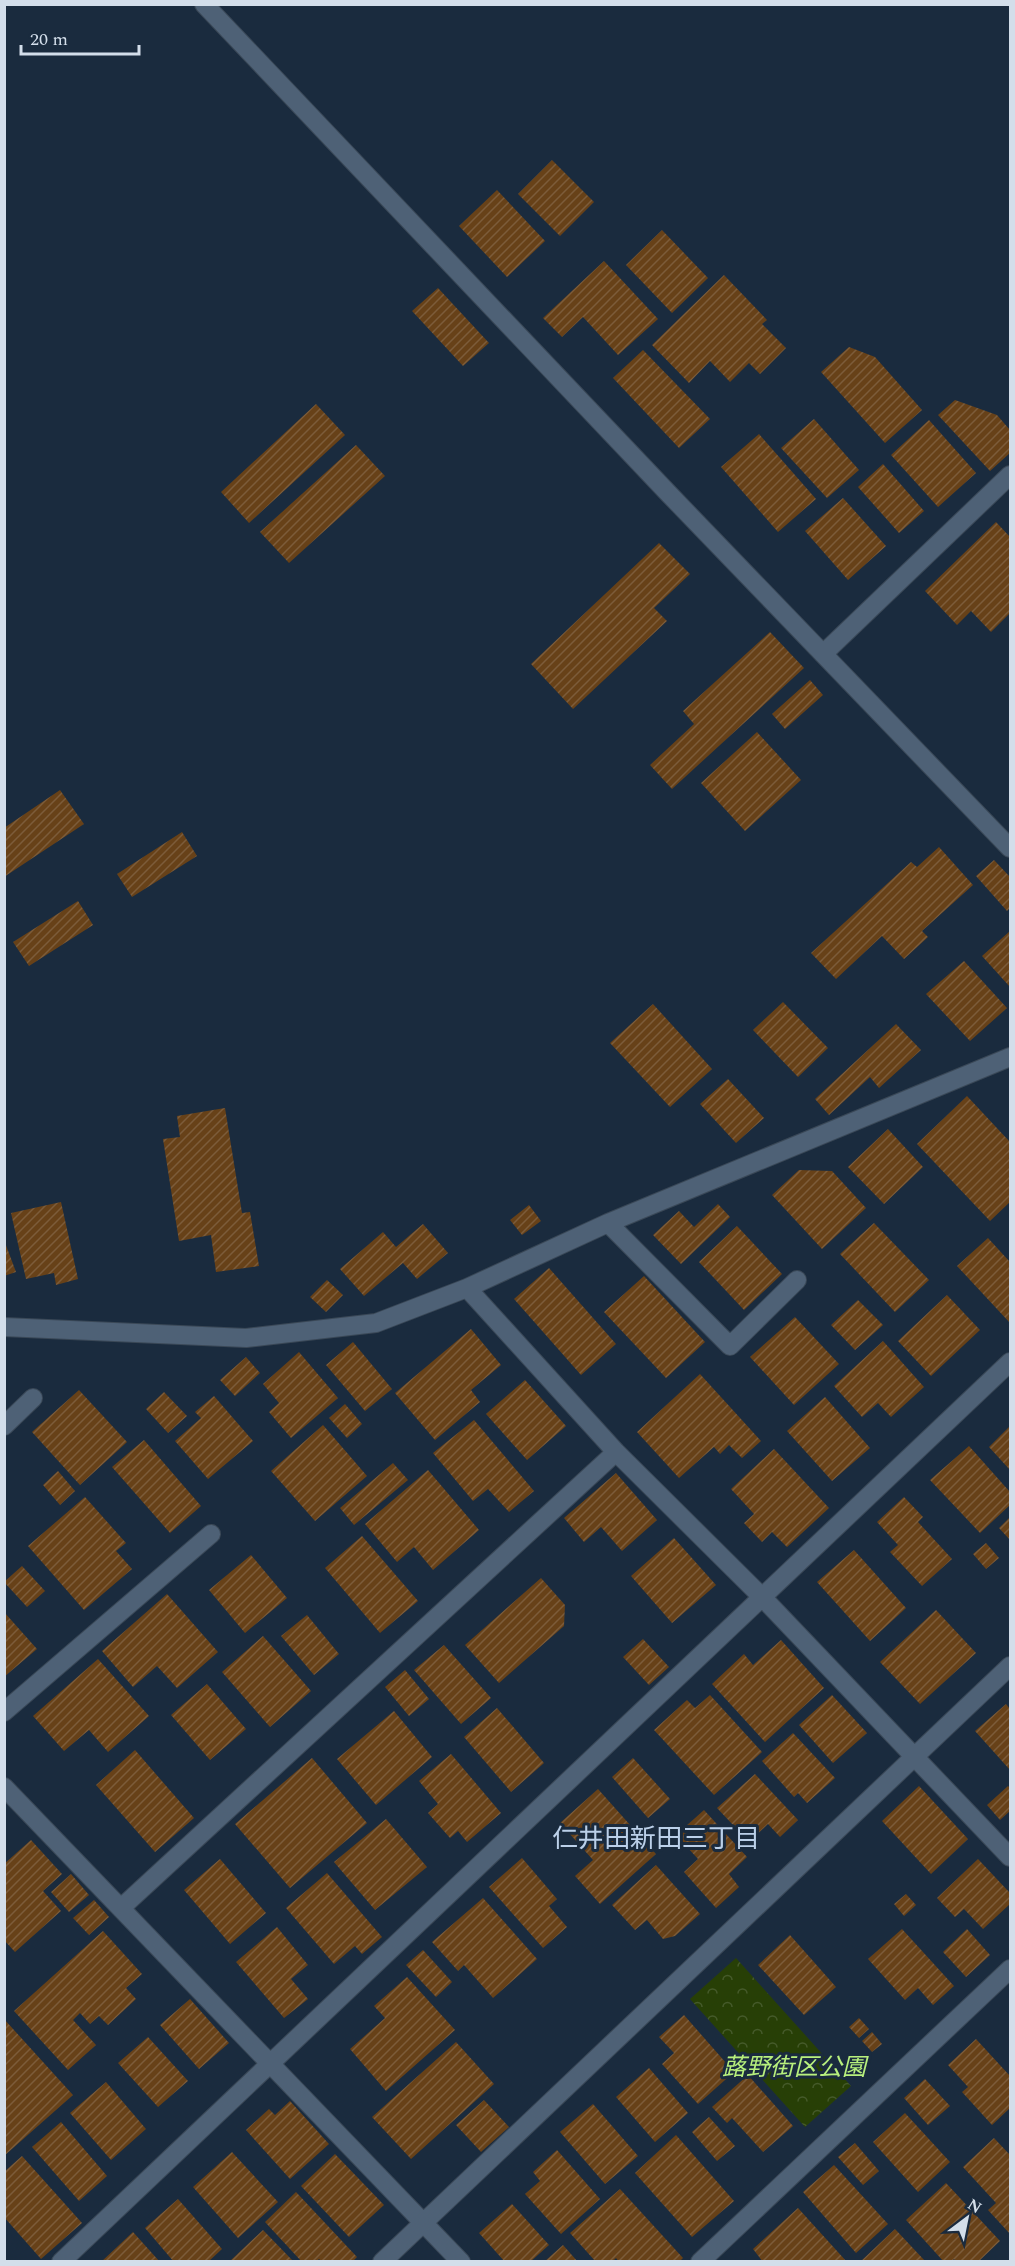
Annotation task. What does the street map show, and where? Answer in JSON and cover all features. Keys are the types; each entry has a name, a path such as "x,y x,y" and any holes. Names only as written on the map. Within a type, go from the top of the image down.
{"street":[{"path":"204,4 823,654 1011,848"},
{"path":"823,654 1011,475"},
{"path":"4,1326 246,1338 376,1323 467,1288 608,1223 1011,1057"},
{"path":"608,1223 730,1346 797,1280"},
{"path":"467,1288 616,1452 763,1598 1011,1857"},
{"path":"61,2262 1011,1362"},
{"path":"4,1426 33,1398"},
{"path":"121,1908 616,1452"},
{"path":"4,1712 211,1533"},
{"path":"382,2262 1011,1666"},
{"path":"4,1787 460,2262"},
{"path":"700,2262 1011,1969"}],"green space":[{"name":"蕗野街区公園","path":"736,1958 851,2086 805,2127 690,1999"}],"building":[{"path":"552,160 594,202 560,236 518,194"},
{"path":"497,190 545,241 507,277 459,226"},
{"path":"662,230 708,278 672,313 626,265"},
{"path":"604,261 658,319 618,355 583,317 562,337 543,318"},
{"path":"724,275 767,320 762,324 786,348 760,374 749,363 730,382 710,361 689,383 652,345"},
{"path":"438,288 489,343 463,366 412,311"},
{"path":"849,347 875,357 922,410 885,443 821,372"},
{"path":"643,350 710,419 679,448 613,378"},
{"path":"955,400 997,415 1010,430 1010,453 990,471 938,415"},
{"path":"316,404 345,435 249,523 221,492"},
{"path":"814,419 859,470 827,498 781,448"},
{"path":"929,420 976,473 938,507 891,455"},
{"path":"759,434 816,499 778,532 721,467"},
{"path":"356,445 385,476 289,563 260,532"},
{"path":"883,464 924,511 899,533 858,487"},
{"path":"843,498 886,546 848,580 805,531"},
{"path":"996,522 1010,537 1010,613 991,632 971,611 957,625 925,591"},
{"path":"659,543 690,574 654,608 667,621 573,709 531,664"},
{"path":"770,632 804,668 672,789 650,765 694,724 683,711"},
{"path":"810,680 823,695 785,729 772,714"},
{"path":"757,732 801,780 745,831 701,783"},
{"path":"60,790 84,824 4,877 4,828"},
{"path":"182,832 197,856 132,897 117,874"},
{"path":"939,847 973,885 922,931 928,937 904,959 882,936 836,979 811,953 911,862 917,867"},
{"path":"994,860 1010,877 1010,908 1007,911 976,876"},
{"path":"78,901 93,925 29,966 13,942"},
{"path":"1010,931 1010,987 982,956"},
{"path":"964,961 1007,1008 970,1041 926,994"},
{"path":"783,1002 828,1048 798,1077 753,1030"},
{"path":"653,1004 712,1069 670,1107 610,1043"},
{"path":"896,1024 921,1050 879,1088 870,1077 829,1115 815,1099"},
{"path":"728,1079 764,1118 736,1143 700,1104"},
{"path":"967,1096 1010,1142 1010,1202 990,1221 917,1144"},
{"path":"225,1108 242,1213 250,1212 259,1266 216,1272 211,1235 179,1241 163,1139 180,1137 177,1116"},
{"path":"888,1129 923,1167 884,1204 848,1167"},
{"path":"799,1170 832,1171 866,1208 822,1249 772,1195"},
{"path":"61,1202 78,1279 56,1285 54,1273 26,1279 11,1213"},
{"path":"718,1204 730,1217 681,1264 653,1235 679,1211 694,1227"},
{"path":"529,1205 541,1221 522,1235 510,1220"},
{"path":"874,1223 929,1280 895,1312 840,1254"},
{"path":"423,1224 448,1253 417,1279 403,1263 364,1296 340,1269 383,1232 396,1247"},
{"path":"737,1226 782,1274 744,1310 699,1262"},
{"path":"988,1238 1010,1262 1010,1323 957,1266"},
{"path":"4,1240 16,1272 4,1276"},
{"path":"549,1268 616,1344 581,1375 514,1299"},
{"path":"644,1276 705,1342 666,1378 604,1312"},
{"path":"327,1280 343,1295 326,1312 310,1297"},
{"path":"947,1295 980,1330 931,1376 898,1341"},
{"path":"858,1300 883,1325 855,1350 831,1325"},
{"path":"795,1317 839,1364 794,1405 750,1357"},
{"path":"471,1329 501,1365 471,1390 480,1402 435,1440 395,1393"},
{"path":"883,1341 924,1387 891,1417 878,1403 862,1417 834,1386"},
{"path":"353,1342 392,1389 365,1411 326,1365"},
{"path":"299,1352 338,1398 291,1438 269,1412 279,1403 263,1384"},
{"path":"246,1357 260,1373 235,1396 220,1380"},
{"path":"700,1374 761,1441 742,1458 729,1445 720,1454 714,1447 679,1478 637,1432"},
{"path":"525,1380 566,1426 527,1460 486,1414"},
{"path":"79,1390 127,1442 80,1485 32,1432"},
{"path":"164,1392 187,1416 168,1433 146,1409"},
{"path":"214,1396 253,1441 208,1479 175,1441 201,1418 195,1412"},
{"path":"825,1397 870,1448 832,1481 787,1431"},
{"path":"345,1404 362,1424 347,1438 329,1418"},
{"path":"474,1420 534,1491 509,1512 488,1489 473,1501 433,1453"},
{"path":"323,1425 367,1476 315,1521 271,1471"},
{"path":"1010,1426 1010,1470 989,1447"},
{"path":"144,1440 201,1506 170,1533 112,1467"},
{"path":"969,1446 1010,1492 1010,1505 980,1533 930,1480"},
{"path":"774,1449 829,1508 787,1547 772,1532 762,1542 744,1523 754,1514 731,1489"},
{"path":"393,1463 408,1480 354,1525 340,1508"},
{"path":"428,1470 479,1530 433,1570 414,1547 397,1562 365,1524"},
{"path":"58,1471 75,1491 60,1505 43,1485"},
{"path":"616,1473 657,1520 622,1551 601,1527 584,1542 564,1518"},
{"path":"85,1497 126,1543 116,1551 132,1569 84,1610 28,1546"},
{"path":"904,1497 923,1517 918,1522 952,1559 922,1586 890,1552 898,1545 877,1522"},
{"path":"1010,1517 1010,1540 999,1528"},
{"path":"362,1536 418,1601 380,1633 325,1568"},
{"path":"674,1538 716,1585 672,1623 631,1576"},
{"path":"986,1543 999,1558 986,1569 973,1554"},
{"path":"854,1550 906,1608 870,1641 817,1582"},
{"path":"251,1555 287,1598 245,1633 209,1590"},
{"path":"22,1566 45,1591 27,1607 4,1582"},
{"path":"541,1578 565,1605 564,1626 499,1683 465,1645"},
{"path":"167,1594 218,1652 177,1688 157,1666 133,1687 102,1651"},
{"path":"936,1610 976,1653 920,1704 880,1662"},
{"path":"4,1612 37,1649 4,1677"},
{"path":"307,1615 339,1654 314,1675 281,1636"},
{"path":"263,1636 311,1691 270,1727 222,1672"},
{"path":"643,1639 669,1667 649,1685 623,1657"},
{"path":"781,1640 824,1688 765,1742 712,1684 744,1654 753,1665"},
{"path":"444,1645 491,1698 461,1724 414,1670"},
{"path":"98,1659 149,1716 108,1752 89,1730 64,1751 33,1716"},
{"path":"405,1670 429,1699 409,1716 385,1687"},
{"path":"207,1684 246,1729 210,1760 171,1715"},
{"path":"710,1695 762,1752 714,1795 654,1730 687,1700 695,1708"},
{"path":"832,1695 867,1733 833,1763 799,1725"},
{"path":"1006,1704 1010,1709 1010,1770 975,1731"},
{"path":"497,1708 544,1763 511,1792 464,1737"},
{"path":"394,1711 432,1757 376,1805 337,1759"},
{"path":"793,1733 835,1778 807,1803 798,1793 794,1797 762,1761"},
{"path":"135,1750 194,1818 155,1852 96,1785"},
{"path":"451,1754 501,1813 467,1842 458,1831 450,1838 428,1813 438,1804 419,1781"},
{"path":"312,1758 367,1823 290,1888 235,1824"},
{"path":"633,1758 670,1799 648,1818 612,1777"},
{"path":"755,1774 798,1820 780,1837 768,1824 749,1842 717,1808"},
{"path":"919,1786 968,1839 931,1874 882,1821"},
{"path":"1008,1786 1010,1788 1010,1811 1000,1820 987,1805"},
{"path":"598,1789 656,1854 600,1904 575,1876 593,1860 560,1823"},
{"path":"704,1810 747,1857 729,1874 739,1887 716,1908 684,1872 698,1859 676,1835"},
{"path":"386,1819 427,1867 375,1910 334,1862"},
{"path":"31,1840 62,1874 43,1891 61,1911 15,1952 4,1940 4,1864"},
{"path":"522,1858 557,1899 549,1906 567,1927 543,1948 489,1887"},
{"path":"220,1859 266,1913 230,1944 184,1890"},
{"path":"978,1859 1010,1893 1010,1904 983,1929 964,1909 955,1917 937,1898"},
{"path":"656,1865 700,1914 675,1936 663,1939 647,1920 635,1930 612,1905"},
{"path":"327,1873 382,1937 362,1954 355,1946 334,1964 286,1908"},
{"path":"71,1874 89,1895 69,1912 51,1892"},
{"path":"906,1894 916,1905 904,1916 894,1904"},
{"path":"483,1898 537,1959 493,1998 464,1965 458,1971 432,1942"},
{"path":"94,1900 109,1917 89,1935 73,1918"},
{"path":"277,1927 308,1965 291,1979 308,1999 284,2018 236,1962"},
{"path":"902,1929 954,1986 933,2005 918,1988 905,2000 868,1959"},
{"path":"967,1929 990,1955 966,1977 943,1952"},
{"path":"103,1931 142,1974 126,1988 136,1999 108,2025 99,2016 90,2024 80,2013 73,2020 96,2045 68,2070 14,2011"},
{"path":"790,1935 836,1987 804,2015 758,1965"},
{"path":"423,1950 452,1982 436,1997 406,1965"},
{"path":"407,1977 455,2030 386,2091 350,2049 385,2018 374,2006"},
{"path":"190,1999 229,2043 199,2069 160,2025"},
{"path":"684,2015 734,2072 698,2104 662,2064 674,2053 659,2037"},
{"path":"859,2018 869,2029 859,2038 849,2027"},
{"path":"4,2019 73,2095 4,2156"},
{"path":"872,2032 882,2044 872,2052 862,2041"},
{"path":"148,2037 188,2081 158,2107 118,2063"},
{"path":"976,2039 1010,2076 1010,2108 992,2125 962,2092 968,2087 948,2065"},
{"path":"456,2042 494,2084 411,2159 372,2117"},
{"path":"649,2068 688,2113 655,2142 616,2097"},
{"path":"748,2075 793,2126 763,2152 732,2118 727,2123 712,2107"},
{"path":"925,2079 950,2106 928,2125 904,2098"},
{"path":"106,2082 146,2129 111,2160 70,2113"},
{"path":"484,2100 509,2127 481,2152 456,2125"},
{"path":"290,2101 329,2144 290,2179 246,2130 269,2109 275,2115"},
{"path":"593,2104 638,2156 605,2184 560,2132"},
{"path":"905,2113 950,2162 918,2192 873,2142"},
{"path":"709,2117 735,2146 717,2161 692,2132"},
{"path":"61,2122 107,2176 79,2201 32,2147"},
{"path":"676,2135 734,2201 692,2237 635,2173"},
{"path":"994,2138 1010,2155 1010,2234 988,2210 996,2203 963,2167"},
{"path":"855,2143 879,2171 863,2185 838,2157"},
{"path":"557,2150 600,2199 561,2234 525,2194 540,2181 533,2172"},
{"path":"232,2152 278,2202 238,2238 193,2187"},
{"path":"335,2154 384,2205 349,2237 301,2186"},
{"path":"22,2156 82,2223 41,2259 4,2217 4,2172"},
{"path":"834,2165 888,2224 856,2253 803,2192"},
{"path":"946,2183 1000,2241 978,2262 956,2262 954,2259 951,2262 944,2262 906,2220"},
{"path":"620,2189 683,2258 679,2262 619,2262 616,2258 612,2262 596,2262 570,2233"},
{"path":"296,2192 357,2257 352,2262 322,2262 319,2259 316,2262 302,2262 265,2222"},
{"path":"178,2199 222,2249 208,2262 174,2262 145,2228"},
{"path":"512,2204 549,2245 530,2262 505,2262 479,2233"},
{"path":"798,2208 847,2262 763,2262 753,2249"},
{"path":"895,2229 926,2262 860,2262"},
{"path":"263,2230 294,2262 229,2262"},
{"path":"133,2232 160,2262 101,2262"},
{"path":"563,2245 578,2262 544,2262"}],"district":[{"name":"仁井田新田三丁目","path":"656,1839"}]}
